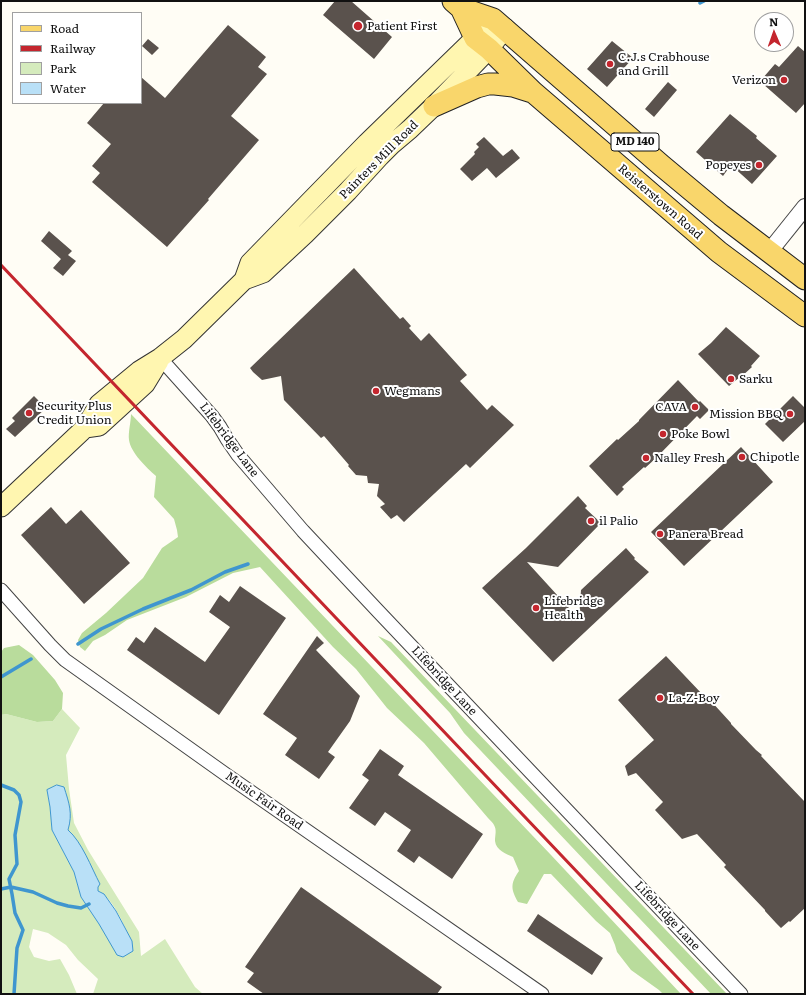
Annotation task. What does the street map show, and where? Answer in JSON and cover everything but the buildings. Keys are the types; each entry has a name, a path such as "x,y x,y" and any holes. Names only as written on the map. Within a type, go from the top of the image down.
{"main road":[{"name":"Reisterstown Road","path":"457,5 499,24 660,165 721,215 805,280"},
{"name":"Reisterstown Road","path":"457,5 482,44 533,92 719,252 805,316"},
{"name":"Painters Mill Road","path":"1,507 85,428 99,404 139,371 160,358 184,339 244,280 263,272 268,268 321,218 391,145 434,106 499,24"},
{"name":"Painters Mill Road","path":"244,280 250,263 367,143 482,44"},
{"path":"434,106 477,87 488,84 513,86 533,92"}],"street":[{"path":"769,252 805,207"},
{"name":"Lifebridge Lane","path":"160,358 212,416 220,427 226,440 238,456 308,536 741,994"},
{"name":"Music Fair Road","path":"1,590 65,660 228,776 542,994"}],"green space":[{"path":"131,414 551,855 681,994 663,994 631,970 617,952 610,933 596,921 551,874 544,874 527,904 518,902 512,886 519,871 513,857 497,847 495,841 495,827 493,823 424,743 387,708 356,669 333,647 260,567 233,573 186,597 127,620 105,635 93,641 85,651 80,647 78,640 82,633 106,613 143,578 162,548 178,537 174,519 154,497 156,476 140,460 130,445 129,437"},
{"path":"378,636 391,642 727,994 711,994 464,733 450,713"},
{"path":"19,645 33,655 55,680 63,693 62,709 53,721 37,722 6,714 1,715 1,652 4,648"},
{"path":"62,709 80,728 66,755 74,823 88,850 139,932 141,956 165,939 195,987 203,994 93,994 98,979 78,960 66,945 48,933 33,929 29,947 34,957 49,961 60,959 77,994 1,994 1,715 6,714 37,722 53,721","holes":["47,790 70,822 68,830 98,887 98,891 104,895 114,907 132,941 99,924 81,897 74,872 52,830"]}],"water":[{"path":"57,785 64,787 69,803 70,818 68,830 78,841 90,863 100,884 98,891 104,894 116,911 132,941 133,951 123,957 117,955 81,897 74,872 52,830 47,790"}],"waterway":[{"path":"700,3 704,1"},
{"path":"78,644 101,629 143,609 191,590 225,572 248,564"},
{"path":"1,677 31,659"},
{"path":"1,785 14,790 19,795 21,802 15,835 17,864 9,879 15,913 23,930 17,948 14,994"},
{"path":"1,889 11,887 33,892 57,903 68,906 81,908 89,904"}],"railway":[{"path":"1,265 693,994"}],"place":[{"name":"Patient First","path":"358,26"},
{"name":"C.J.s Crabhouse and Grill","path":"610,64"},
{"name":"Verizon","path":"784,80"},
{"name":"Popeyes","path":"759,165"},
{"name":"Sarku","path":"731,379"},
{"name":"Wegmans","path":"376,391"},
{"name":"CAVA","path":"695,407"},
{"name":"Security Plus Credit Union","path":"29,413"},
{"name":"Mission BBQ","path":"790,414"},
{"name":"Poke Bowl","path":"663,434"},
{"name":"Chipotle","path":"742,457"},
{"name":"Nalley Fresh","path":"646,458"},
{"name":"il Palio","path":"591,521"},
{"name":"Panera Bread","path":"660,534"},
{"name":"Lifebridge Health","path":"536,608"},
{"name":"La-Z-Boy","path":"660,698"}]}
